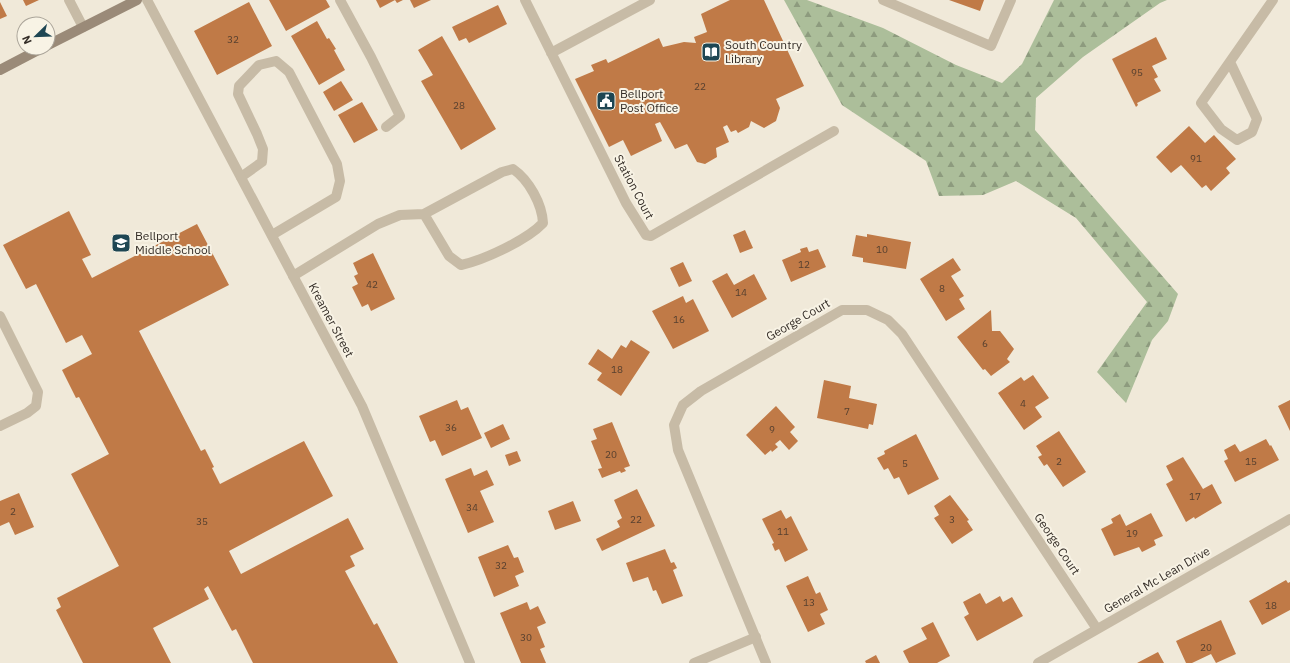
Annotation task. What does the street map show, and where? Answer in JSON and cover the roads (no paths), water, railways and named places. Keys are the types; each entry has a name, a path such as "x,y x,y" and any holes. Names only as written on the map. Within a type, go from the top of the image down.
{"main road":[{"path":"56,41 137,0"},
{"path":"0,70 27,56"}],"street":[{"path":"68,0 83,27"},
{"name":"Kreamer Street","path":"147,0 362,406 469,663"},
{"path":"340,0 371,57 400,116 386,127"},
{"name":"Station Court","path":"525,0 626,203 646,236 651,236 834,131"},
{"path":"552,53 650,0"},
{"path":"883,0 991,46 1011,0"},
{"path":"1230,62 1257,119 1252,132 1237,140 1221,128 1200,103 1273,0"},
{"path":"241,177 262,162 263,149 238,94 239,86 259,66 276,61 289,72 337,164 340,181 336,197 272,235"},
{"path":"293,276 378,224 400,215 424,214 502,172 513,169 523,176 530,188 543,212 543,223 535,232 476,262 461,265 448,256 424,214"},
{"name":"George Court","path":"756,637 678,450 674,425 683,405 701,391 842,310 867,310 888,320 902,334 1097,629"},
{"path":"0,316 38,392 36,406 26,413 0,426"},
{"name":"General Mc Lean Drive","path":"1038,663 1290,519"},
{"path":"694,663 756,637 766,663"}],"place":[{"name":"South Country Library","path":"711,52"},
{"name":"Bellport Post Office","path":"606,101"},
{"name":"Bellport Middle School","path":"121,243"}]}
